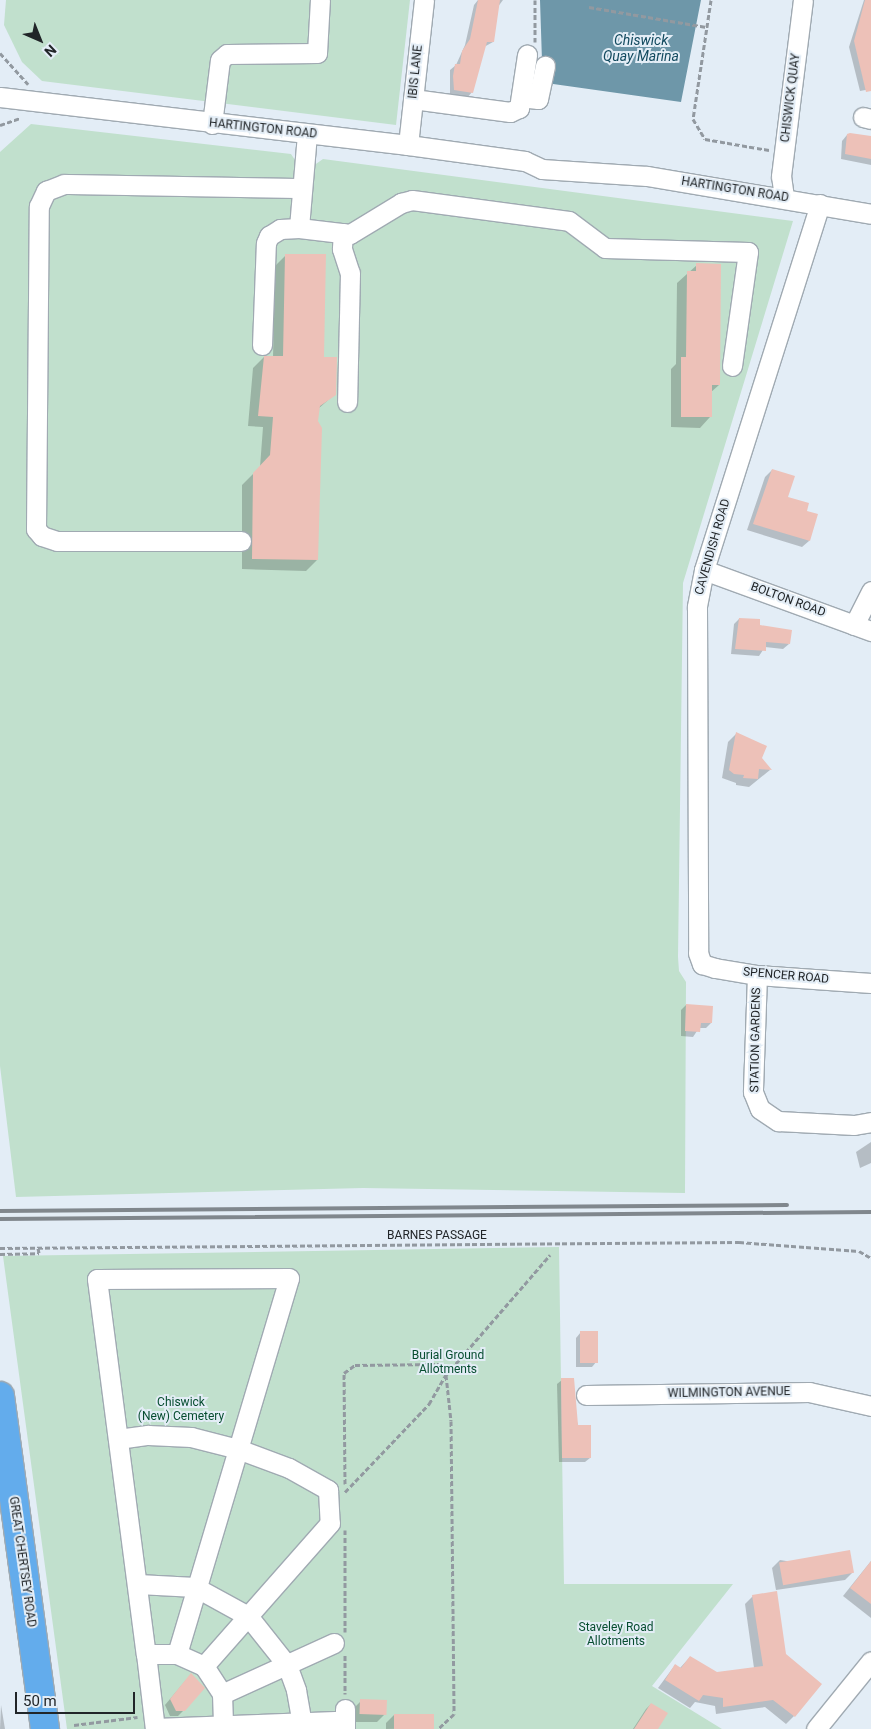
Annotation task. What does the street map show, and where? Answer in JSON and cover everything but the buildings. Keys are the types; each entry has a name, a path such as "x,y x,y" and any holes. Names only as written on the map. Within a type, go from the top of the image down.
{"highway":[{"name":"GREAT CHERTSEY ROAD","path":"0,1396 45,1729"}],"street":[{"path":"212,124 220,60 227,54 317,53 320,0"},
{"name":"IBIS LANE","path":"408,145 424,0"},
{"name":"CHISWICK QUAY","path":"784,197 781,176 803,0"},
{"path":"413,99 510,112 519,108 527,54"},
{"path":"521,97 538,99 545,66"},
{"name":"HARTINGTON ROAD","path":"0,97 212,124 408,145 525,161 542,169 589,175 598,172 784,197 871,214"},
{"path":"299,228 307,134"},
{"path":"241,541 57,541 42,536 36,529 39,206 46,191 64,184 301,188"},
{"path":"262,345 266,243 269,236 280,229 299,228 344,233 355,231 401,203 412,200 574,222 605,248 748,252 732,366"},
{"name":"CAVENDISH ROAD","path":"702,964 698,953 697,607 704,570 820,204"},
{"path":"344,233 342,249 350,273 348,402"},
{"name":"BOLTON ROAD","path":"704,570 863,628"},
{"path":"863,628 871,591"},
{"name":"SPENCER ROAD","path":"702,964 757,975 871,983"},
{"name":"STATION GARDENS","path":"757,975 753,1092 760,1109 778,1121 854,1125 871,1122"},
{"path":"177,1654 195,1587 289,1278 97,1279 138,1584 154,1724 303,1726 342,1720"},
{"name":"WILMINGTON AVENUE","path":"586,1395 809,1392 871,1406"},
{"path":"118,1439 148,1434 191,1437 238,1449 289,1468 328,1490 330,1523 204,1666"},
{"path":"138,1584 195,1587 248,1616 270,1640 287,1665 303,1726"},
{"path":"222,1694 287,1665 341,1644"},
{"path":"146,1654 177,1654 204,1666 222,1694 223,1726"},
{"path":"816,1729 871,1661"}],"path":[{"path":"527,54 535,53 535,0"},
{"path":"711,0 693,119 705,139 784,153"},
{"path":"589,7 706,27"},
{"path":"0,53 31,86"},
{"name":"BARNES PASSAGE","path":"0,1248 739,1242 859,1251 871,1258"},
{"path":"0,1254 39,1253 38,1248"},
{"path":"345,1492 429,1404 446,1375 550,1255"},
{"path":"345,1502 342,1377 347,1370 355,1365 435,1363 446,1375 451,1421 454,1714 438,1729"},
{"path":"342,1720 341,1644 345,1522"},
{"path":"74,1725 154,1724"}],"green space":[{"path":"6,0 410,0 396,125 42,81 22,62 4,25"},
{"path":"31,124 291,154 297,163 313,166 323,159 793,221 683,583 678,957 679,971 686,982 685,1193 363,1188 16,1197 0,1066 0,152"},
{"path":"559,1247 564,1584 733,1584 652,1686 722,1729 67,1729 3,1256"}],"water":[{"name":"Chiswick Quay Marina","path":"540,0 701,0 681,102 539,82 542,61"}],"railway":[{"path":"0,1211 787,1205"},
{"path":"0,1219 871,1212"}],"park label":[{"name":"Burial Ground Allotments","path":"448,1363"},
{"name":"Chiswick (New) Cemetery","path":"181,1410"},
{"name":"Staveley Road Allotments","path":"616,1635"}]}
